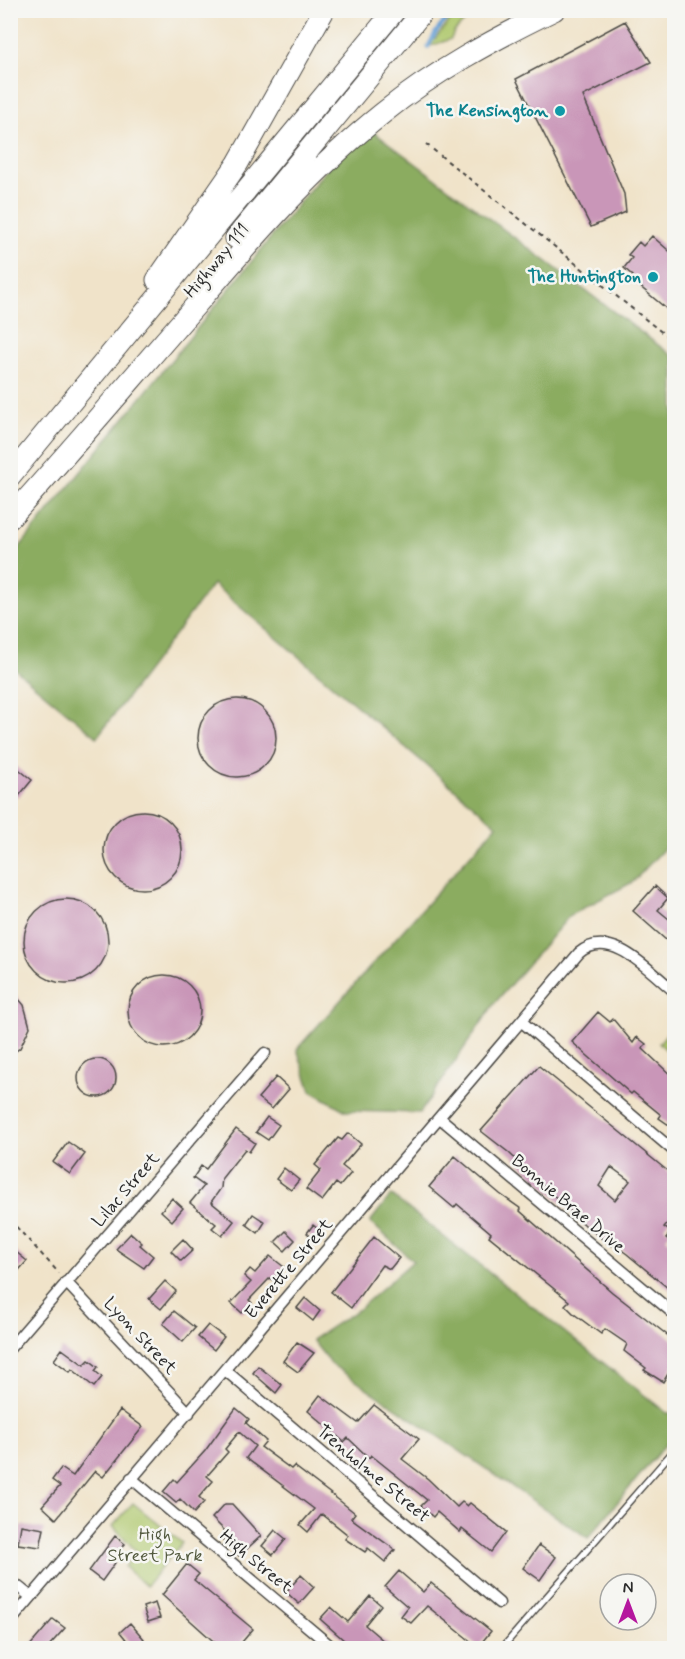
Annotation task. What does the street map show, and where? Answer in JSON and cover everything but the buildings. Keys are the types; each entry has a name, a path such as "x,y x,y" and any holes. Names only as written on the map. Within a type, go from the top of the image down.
{"highway":[{"path":"52,425 65,399 99,361 221,190 279,93 324,10"},
{"name":"Highway 111","path":"10,476 395,10"},
{"name":"Highway 111","path":"10,511 424,10"},
{"path":"10,518 258,234 335,154 384,112 434,76 486,45 554,10"}],"street":[{"name":"Everette Street","path":"10,1622 579,953 598,945 609,945 626,951 675,991"},
{"path":"522,1022 675,1151"},
{"name":"Lilac Street","path":"10,1348 265,1053"},
{"name":"Bonnie Brae Drive","path":"440,1118 675,1314"},
{"name":"Lyon Street","path":"66,1282 189,1413"},
{"name":"Trenholme Street","path":"225,1370 499,1603"},
{"name":"High Street","path":"131,1478 333,1648"},
{"path":"10,1580 31,1598"}],"lane":[{"path":"502,1648 675,1449"}],"path":[{"path":"426,144 675,342"},
{"path":"10,1220 66,1282"}],"green space":[{"path":"458,11 475,11 454,32 451,39 428,47"},
{"path":"363,124 674,357 674,838 633,882 570,915 494,1004 420,1113 346,1111 311,1091 297,1049 497,825 213,584 97,737 11,666 10,559"},
{"path":"674,1025 674,1057 659,1043"},
{"path":"391,1195 667,1413 674,1413 674,1434 588,1538 331,1364 312,1340 360,1308 413,1261 370,1222"},
{"name":"High Street Park","path":"133,1503 182,1543 146,1586 125,1567 136,1551 113,1526"}],"waterway":[{"path":"428,47 436,32 454,10"}],"place":[{"name":"The Kensington","path":"560,111"},
{"name":"The Huntington","path":"653,277"}]}
